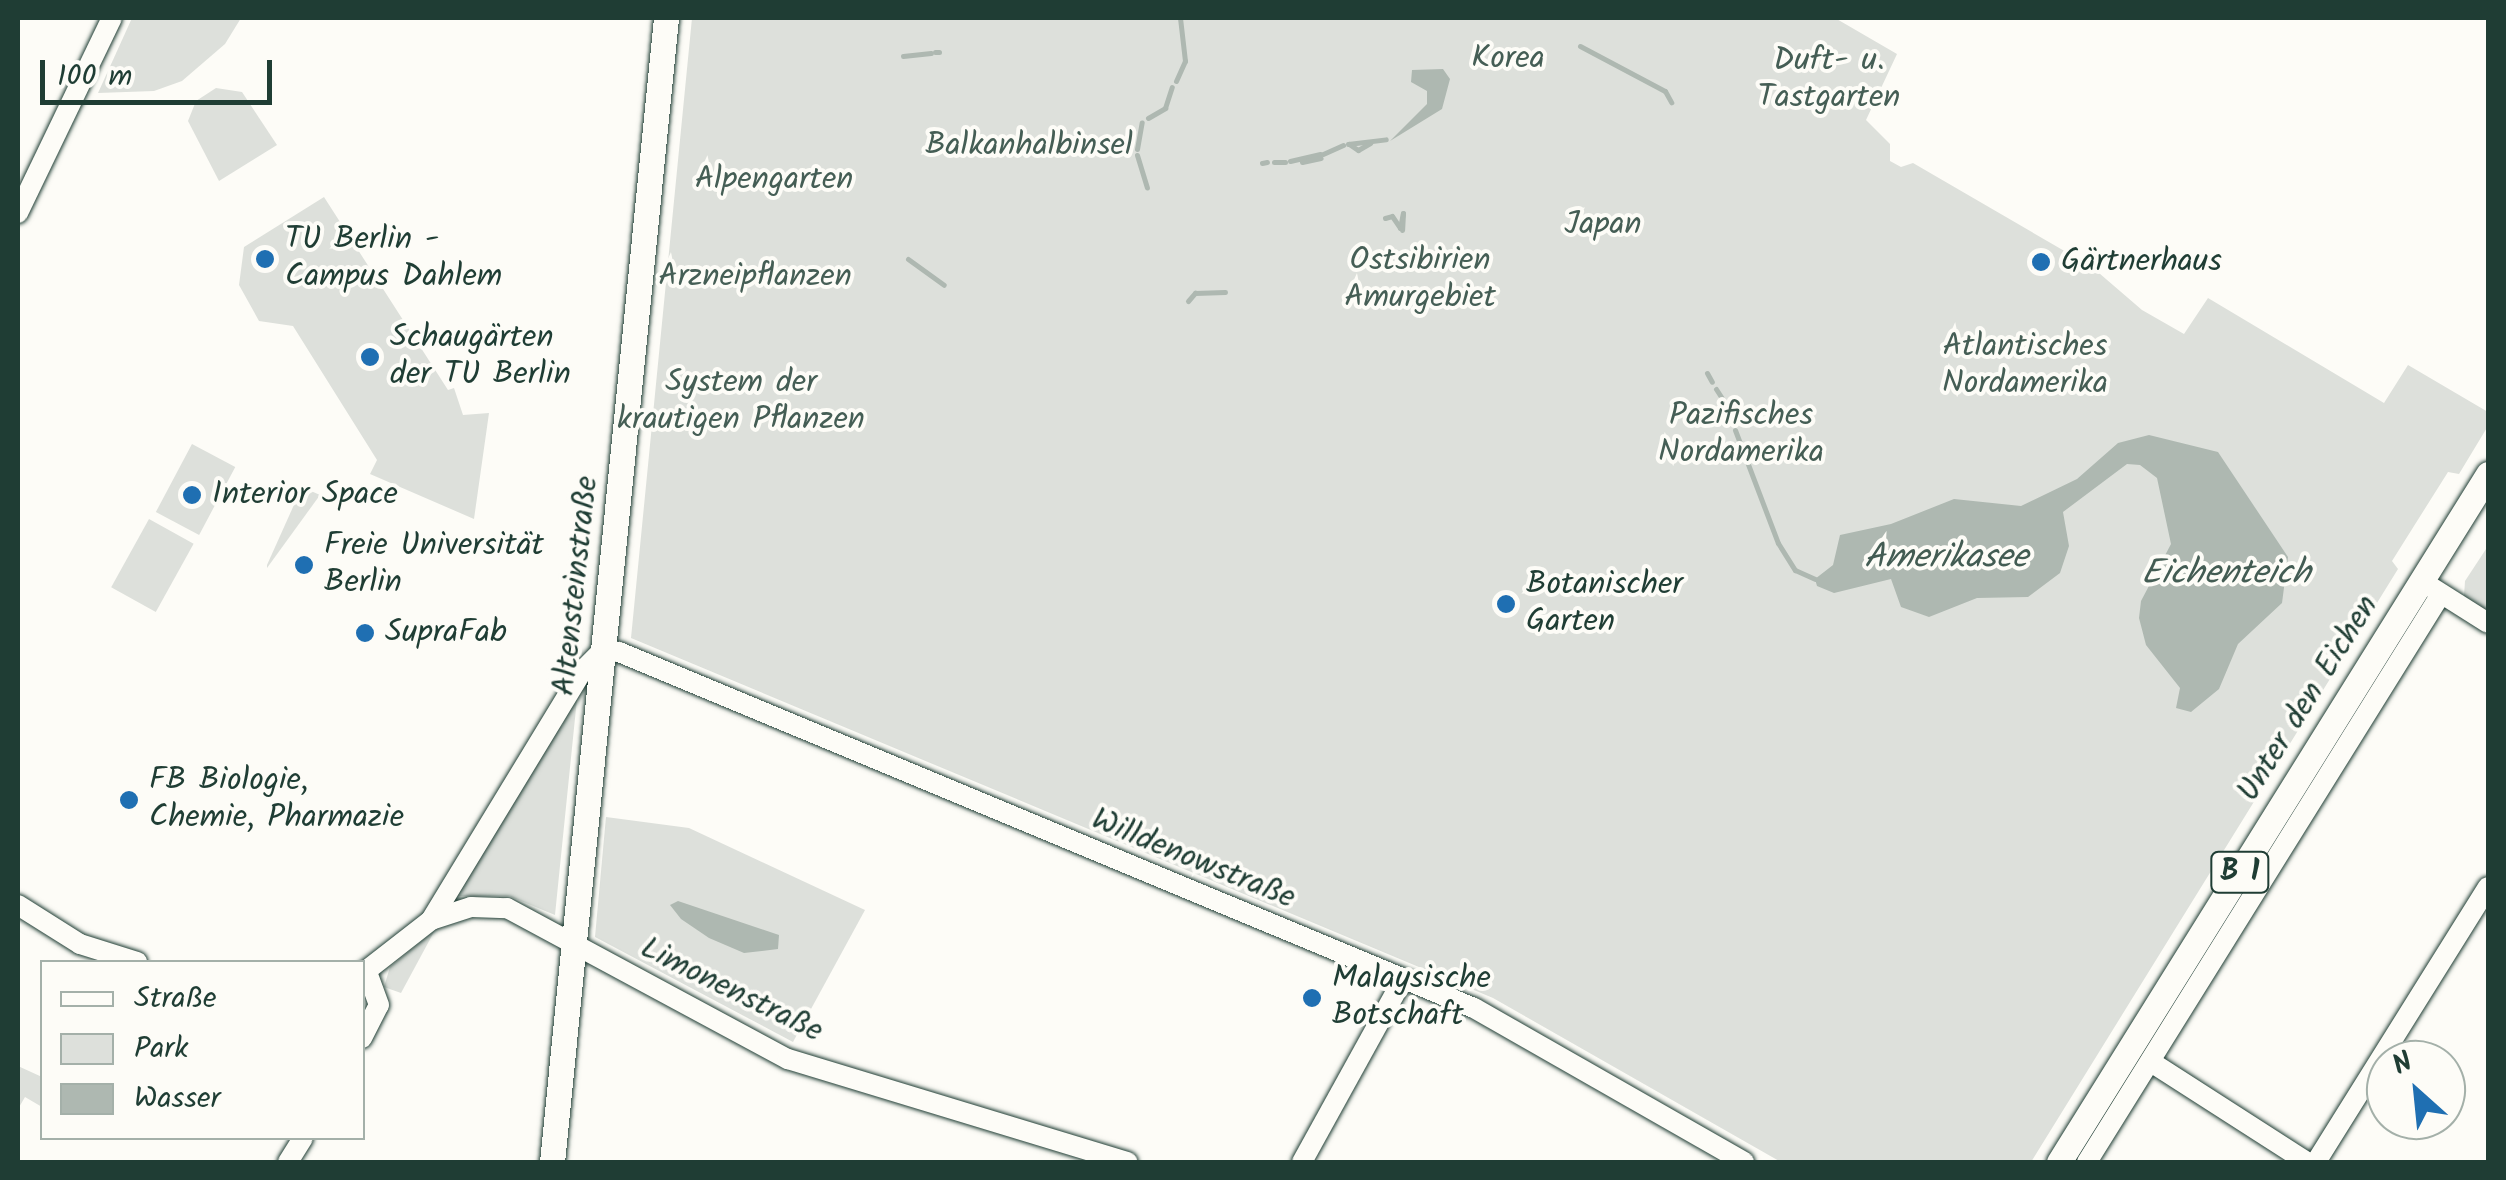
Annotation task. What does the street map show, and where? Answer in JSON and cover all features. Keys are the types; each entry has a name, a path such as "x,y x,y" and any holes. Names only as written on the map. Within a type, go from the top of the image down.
{"main road":[{"name":"Altensteinstraße","path":"552,1162 666,18"},
{"name":"Unter den Eichen","path":"2060,1162 2431,588 2485,487"}],"street":[{"path":"18,214 112,18"},
{"path":"2431,588 2488,623"},
{"name":"Unter den Eichen","path":"2087,1162 2151,1062 2431,588"},
{"path":"365,1032 379,1005 365,973 431,920 584,670 602,652"},
{"name":"Willdenowstraße","path":"602,652 619,652 1474,1008 1744,1162"},
{"path":"2316,1162 2488,887"},
{"path":"18,905 80,944 132,960"},
{"name":"Limonenstraße","path":"431,920 472,907 508,908 788,1059 1128,1162"},
{"path":"1302,1162 1404,979"},
{"path":"2151,1062 2307,1162"},
{"path":"288,1162 302,1140"}],"green space":[{"path":"132,18 241,18 225,44 182,81 154,91 98,93"},
{"name":"Botanischer Garten","path":"692,18 1835,18 1897,54 1866,120 1890,144 1890,161 1901,167 1913,163 2092,267 2142,310 2184,334 2208,298 2384,403 2408,365 2488,412 2488,426 2459,474 2448,472 2392,561 2398,569 2031,1162 1781,1162 1493,998 631,638"},
{"path":"216,88 242,92 277,145 219,181 188,121 196,101"},
{"name":"Schaugärten der TU Berlin","path":"324,197 448,390 454,388 463,415 489,413 474,519 370,474 377,460 293,326 259,321 239,285 244,247"},
{"path":"192,444 235,467 199,535 156,512"},
{"path":"302,487 320,495 267,568 267,565"},
{"path":"149,519 194,544 156,612 111,587"},
{"path":"2488,546 2488,612 2464,596 2465,581"},
{"path":"578,689 555,915 509,896 455,896 554,729 562,726"},
{"path":"606,817 689,828 865,910 793,1042 595,937"},
{"path":"435,930 401,993 384,987 390,967"},
{"path":"18,1066 40,1076 40,1106 25,1097 18,1109"}],"water":[{"path":"1443,69 1450,79 1442,109 1390,141 1427,104 1427,91 1411,82 1412,70"},
{"path":"2149,435 2218,452 2288,557 2282,603 2238,644 2219,689 2191,712 2176,708 2180,688 2146,645 2139,618 2141,601 2171,544 2157,478 2140,465 2127,464 2063,512 2069,546 2060,573 2028,597 1977,598 1929,617 1901,607 1891,579 1834,593 1817,586 1815,579 1833,565 1840,535 1891,524 1954,499 2021,506 2077,479 2118,443"},
{"path":"678,901 779,935 778,949 744,953 709,938 681,919 670,905"}],"waterway":[{"path":"1176,81 1185,61 1180,18"},
{"path":"1580,46 1665,91 1671,102"},
{"path":"903,56 931,53"},
{"path":"1148,118 1165,108 1172,87"},
{"path":"1137,149 1142,122"},
{"path":"1348,144 1386,139"},
{"path":"1349,144 1358,150 1370,143"},
{"path":"1323,154 1343,145"},
{"path":"1290,161 1320,154"},
{"path":"1137,155 1147,187"},
{"path":"1302,162 1321,158"},
{"path":"1262,163 1267,162"},
{"path":"1274,162 1285,162"},
{"path":"1385,218 1392,216 1400,228 1403,213 1402,230"},
{"path":"908,259 944,285"},
{"path":"1188,301 1195,293 1225,292"},
{"path":"1707,373 1712,382"},
{"path":"1716,389 1725,403"},
{"path":"1727,408 1733,423"},
{"path":"1735,430 1778,543 1795,570 1815,579"}],"place":[{"name":"TU Berlin - Campus Dahlem","path":"265,259"},
{"name":"Gärtnerhaus","path":"2041,262"},
{"name":"Schaugärten der TU Berlin","path":"370,357"},
{"name":"Interior Space","path":"192,495"},
{"name":"Freie Universität Berlin","path":"304,565"},
{"name":"Botanischer Garten","path":"1506,604"},
{"name":"SupraFab","path":"365,633"},
{"name":"FB Biologie, Chemie, Pharmazie","path":"129,800"},
{"name":"Malaysische Botschaft","path":"1312,998"}],"park label":[{"name":"Korea","path":"1508,59"},
{"name":"Duft- u. Tastgarten","path":"1829,80"},
{"name":"Balkanhalbinsel","path":"1029,146"},
{"name":"Alpengarten","path":"774,180"},
{"name":"Japan","path":"1603,225"},
{"name":"Arzneipflanzen","path":"755,277"},
{"name":"Ostsibirien Amurgebiet","path":"1420,280"},
{"name":"Atlantisches Nordamerika","path":"2025,366"},
{"name":"System der krautigen Pflanzen","path":"741,402"},
{"name":"Pazifisches Nordamerika","path":"1741,436"}],"water label":[{"name":"Amerikasee","path":"1946,558"},
{"name":"Eichenteich","path":"2226,574"}]}
